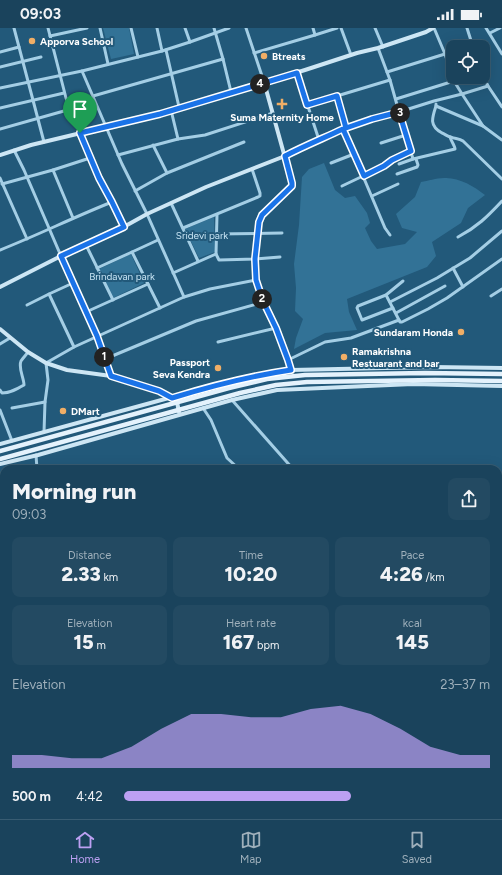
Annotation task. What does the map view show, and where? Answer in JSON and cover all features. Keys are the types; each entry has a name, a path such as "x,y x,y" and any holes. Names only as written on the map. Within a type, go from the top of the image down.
{"main road":[{"path":"0,451 177,402 267,379 305,375 425,373 502,374"},
{"path":"0,459 179,412 240,393 266,387 331,382 434,380 502,381"}],"street":[{"path":"14,28 44,142"},
{"path":"48,28 64,93 90,158 124,227"},
{"path":"50,36 87,28"},
{"path":"100,28 108,64"},
{"path":"130,28 138,57"},
{"path":"157,28 180,107"},
{"path":"185,28 190,42"},
{"path":"214,28 231,92"},
{"path":"0,88 138,57 190,42 229,28"},
{"path":"246,28 264,82 292,180 292,186 262,215 259,222 255,259 256,280 276,328 291,370"},
{"path":"313,28 315,36"},
{"path":"254,54 337,28"},
{"path":"341,28 351,55"},
{"path":"375,28 383,47"},
{"path":"0,155 44,142 160,114 297,73 351,55 383,47 426,32 433,28 446,57"},
{"path":"467,28 471,40"},
{"path":"486,28 501,52"},
{"path":"490,33 500,28"},
{"path":"0,52 19,47"},
{"path":"378,48 390,80 411,151 418,165 417,167 397,174"},
{"path":"387,72 445,54"},
{"path":"0,67 41,57"},
{"path":"94,96 223,59"},
{"path":"82,70 118,155 147,214 184,297"},
{"path":"297,73 319,140"},
{"path":"307,105 390,80"},
{"path":"396,99 446,83"},
{"path":"456,84 483,126"},
{"path":"0,287 61,256 124,227 147,214 206,187 285,156 345,128 488,86 501,104"},
{"path":"0,108 64,93"},
{"path":"337,96 345,128 354,154 385,228 390,235"},
{"path":"434,101 436,106 432,118 436,129 450,137 459,138 463,141 502,179"},
{"path":"436,106 483,126 502,140"},
{"path":"0,128 71,109"},
{"path":"171,110 178,139"},
{"path":"118,155 178,139 205,135 273,113"},
{"path":"380,143 406,135"},
{"path":"399,164 455,149 450,137"},
{"path":"135,191 168,173 244,142"},
{"path":"153,145 168,173"},
{"path":"14,150 97,336 111,376"},
{"path":"342,186 411,151"},
{"path":"331,163 354,154"},
{"path":"2,184 90,158"},
{"path":"183,228 260,196 252,169"},
{"path":"53,170 73,218"},
{"path":"0,178 27,239"},
{"path":"372,196 398,184"},
{"path":"458,237 480,223 502,201"},
{"path":"0,250 112,202"},
{"path":"172,203 198,261"},
{"path":"216,215 216,254 219,260 280,257"},
{"path":"390,302 437,278 474,256 502,231"},
{"path":"216,234 282,233"},
{"path":"97,268 158,240"},
{"path":"86,245 113,300"},
{"path":"132,252 160,308"},
{"path":"173,273 216,254"},
{"path":"288,360 325,342 351,338 399,320 402,322 428,309 463,287 502,259"},
{"path":"453,268 463,287"},
{"path":"46,363 97,336 184,297 210,288 256,280"},
{"path":"393,308 364,319 361,319 357,309 357,307 386,295 403,281"},
{"path":"27,305 73,283"},
{"path":"86,312 148,284"},
{"path":"396,313 445,286"},
{"path":"491,296 502,289"},
{"path":"49,294 74,347"},
{"path":"386,295 399,320"},
{"path":"105,359 196,322 264,302"},
{"path":"218,342 276,328"},
{"path":"0,329 28,352 46,363 66,370 111,376 159,391 177,402 179,412"},
{"path":"0,344 10,338"},
{"path":"1,393 13,391 24,385 20,365 28,352"},
{"path":"44,432 45,402 48,380 46,363"},
{"path":"0,444 231,381 291,370 433,367 502,368"},
{"path":"0,464 36,455 179,412 204,408 277,390 413,384 502,386"},
{"path":"232,400 289,465"},
{"path":"12,408 45,402"},
{"path":"204,408 211,420 227,458 234,465"},
{"path":"0,410 2,419 12,441"},
{"path":"36,455 37,465"}],"green space":[{"path":"103,28 129,28 134,54 111,59"},
{"path":"324,163 335,190 345,198 355,196 367,213 370,223 365,228 371,241 377,249 405,244 417,232 402,228 396,214 415,197 421,182 441,178 455,179 471,185 485,195 468,208 461,223 432,242 436,256 427,267 347,299 349,312 357,330 325,333 294,349 296,338 303,319 295,311 296,288 294,264 299,225 302,177 309,169"},
{"name":"Sridevi park","path":"214,217 215,252 199,258 185,229"},
{"name":"Brindavan park","path":"131,254 144,283 113,298 99,269"}],"place":[{"name":"Apporva School","path":"32,41"},
{"name":"Btreats","path":"264,56"},
{"name":"Suma Maternity Home","path":"282,104"},
{"name":"Sundaram Honda","path":"461,332"},
{"name":"Ramakrishna Restuarant and bar","path":"344,357"},
{"name":"Passport Seva Kendra","path":"218,368"},
{"name":"DMart","path":"63,411"}],"route":[{"path":"80,133 99,178 124,227 61,256 97,336 111,376 159,391 172,398 231,381 291,370 276,328 263,301 256,280 255,259 260,218 292,186 285,156 343,129 399,112 411,151 364,176 343,129 346,128 337,96 307,105 297,73 160,114 80,133"}]}
